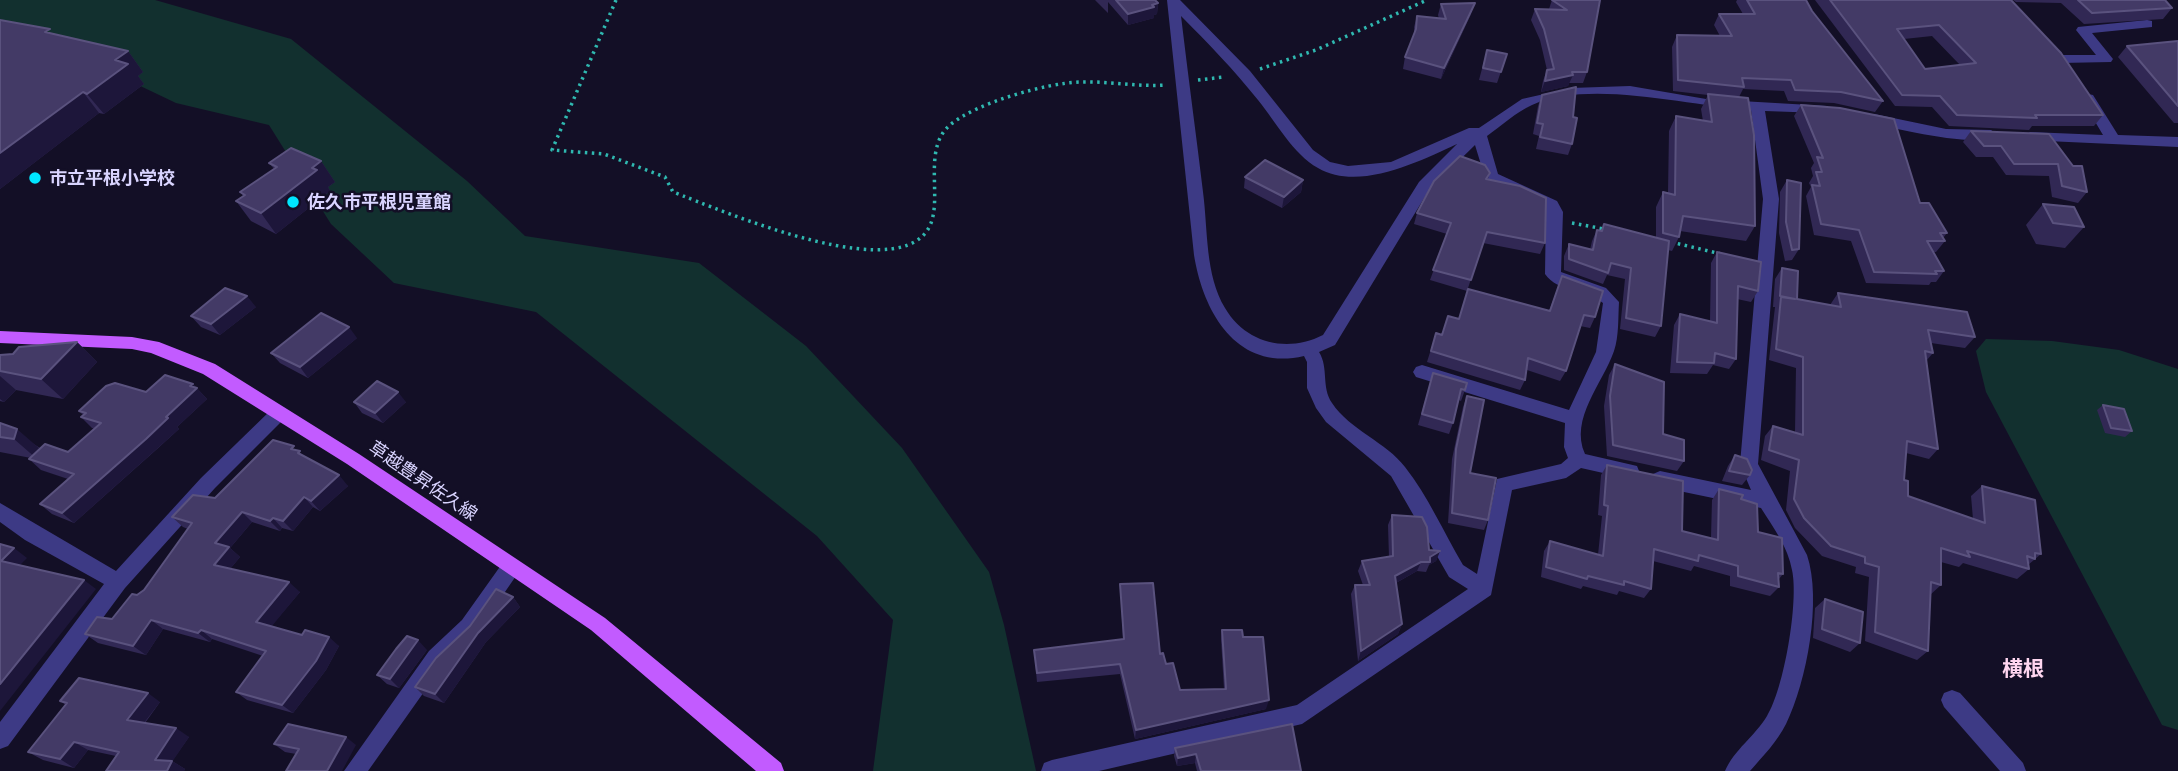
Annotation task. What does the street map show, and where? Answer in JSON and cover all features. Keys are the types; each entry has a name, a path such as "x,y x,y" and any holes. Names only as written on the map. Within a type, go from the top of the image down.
{"main road":[{"name":"草越豊昇佐久線","path":"0,337 106,340 153,347 209,369 598,624 773,771"}],"street":[{"path":"1173,0 1203,257 1217,311 1237,334 1254,345 1276,351 1309,350 1320,346 1336,333 1380,254 1423,186 1452,156 1479,134 1527,102 1571,92 1630,90 1706,103 1757,104 1834,111"},
{"path":"1173,0 1245,74 1308,153 1334,169 1366,171 1394,167 1467,131 1479,134"},
{"path":"2112,138 2064,65 2106,59 2083,30 2147,24"},
{"path":"1736,771 1778,718 1786,698 1792,678 1803,589 1802,569 1794,550 1749,464 1771,199 1757,104"},
{"path":"1882,105 1898,125"},
{"path":"1860,116 1946,134 2178,142"},
{"path":"1479,134 1491,177 1552,205 1555,220 1553,274 1562,283 1601,293 1611,302 1606,350 1575,419 1571,443 1578,460"},
{"path":"1309,350 1316,361 1316,387 1332,417 1398,471 1456,570 1484,589"},
{"path":"1422,372 1575,419"},
{"path":"0,739 118,582 278,413"},
{"path":"1578,460 1767,501"},
{"path":"1052,771 1302,714 1484,589 1504,484 1566,470 1578,460"},
{"path":"0,511 32,534 118,582"},
{"path":"355,771 436,658 469,627 511,566"},
{"path":"1952,700 2015,771"}],"path":[{"path":"616,0 552,150 604,154 665,177 673,192 805,238 880,251 900,249 918,243 930,229 937,179 935,152 949,125 999,102 1066,83 1157,86 1245,74 1316,50 1427,0"},
{"path":"1555,220 1605,229"},
{"path":"1668,242 1729,256"}],"green space":[{"path":"0,0 155,0 291,39 467,181 525,236 699,263 806,346 902,448 989,572 1004,625 1036,771 873,771 893,620 817,536 536,312 394,283 331,224 269,125 176,103 0,19"},
{"path":"1986,339 2052,341 2119,350 2178,369 2178,730 2162,725 1986,392 1976,351"}],"building":[{"path":"1116,0 1155,0 1158,3 1152,5 1154,7 1128,14"},
{"path":"1552,0 1600,0 1587,72 1572,72 1573,75 1545,81 1547,70 1554,69 1544,29 1535,9 1567,10"},
{"path":"1747,0 1806,0 1883,101 1841,92 1795,90 1791,80 1742,78 1744,87 1678,80 1677,35 1732,36 1719,14 1755,14"},
{"path":"1830,0 2011,0 2061,53 2103,115 2035,115 2037,118 1957,115 1940,96 1902,95","holes":["1939,25 1976,63 1925,69 1897,29"]},
{"path":"2078,0 2165,0 2172,8 2092,13"},
{"path":"1475,3 1444,68 1405,57 1416,29 1417,16 1446,19 1441,4"},
{"path":"0,20 50,29 45,32 128,51 115,60 128,64 87,94 83,92 0,153"},
{"path":"2178,41 2178,106 2127,46"},
{"path":"1487,50 1507,54 1501,72 1483,68"},
{"path":"1576,87 1573,117 1577,118 1572,144 1540,137 1543,124 1537,123 1542,95"},
{"path":"1708,94 1748,98 1754,135 1755,226 1683,216 1679,237 1663,233 1663,192 1675,195 1676,116 1712,122"},
{"path":"1801,105 1840,108 1894,119 1920,203 1929,203 1947,233 1940,233 1945,241 1927,241 1944,271 1935,271 1937,274 1874,272 1859,230 1821,224 1812,185 1820,186 1816,172 1822,172 1817,157 1823,158"},
{"path":"1971,131 2049,134 2073,166 2082,166 2087,192 2062,186 2058,164 2014,164 2001,146 1984,146"},
{"path":"291,148 321,161 312,168 317,170 261,213 236,201 245,195 240,192 277,167 269,163"},
{"path":"1460,156 1485,165 1490,173 1486,179 1520,186 1546,198 1545,243 1487,232 1471,280 1433,270 1451,223 1417,213 1434,181"},
{"path":"1265,160 1303,180 1284,197 1245,177"},
{"path":"1787,180 1801,183 1799,249 1792,250 1786,222"},
{"path":"2043,204 2074,207 2084,227 2053,223"},
{"path":"1604,224 1669,241 1661,326 1626,318 1631,268 1611,263 1608,273 1569,259 1569,244 1593,250 1597,230 1602,231"},
{"path":"1717,252 1761,262 1758,291 1738,286 1736,359 1715,353 1714,363 1677,362 1680,314 1717,323"},
{"path":"1782,268 1798,271 1797,299 1841,307 1838,293 1967,312 1975,337 1928,330 1933,353 1925,351 1938,449 1907,441 1904,480 1908,481 1908,496 1985,523 1982,486 2035,500 2041,554 2035,553 2035,559 2027,556 2029,569 1967,551 1970,557 1941,548 1941,585 1931,582 1928,651 1875,632 1879,567 1865,563 1865,557 1831,546 1804,518 1794,499 1799,460 1769,450 1773,426 1803,435 1803,357 1776,349 1781,297 1795,299 1780,296"},
{"path":"1562,276 1603,291 1595,317 1584,315 1566,371 1528,358 1525,380 1431,351 1436,333 1442,335 1448,316 1459,319 1468,289 1550,311"},
{"path":"225,288 247,296 211,324 191,316"},
{"path":"321,313 349,327 300,367 271,353"},
{"path":"77,342 41,379 0,371 0,355 13,354 19,347"},
{"path":"1615,364 1664,382 1663,434 1684,440 1684,461 1613,445 1610,396"},
{"path":"1433,373 1467,383 1465,390 1461,389 1453,423 1422,414"},
{"path":"165,375 193,384 190,386 197,388 146,439 62,513 40,504 74,474 29,459 45,444 68,452 101,423 81,417 86,413 79,411 106,386 115,383 146,392"},
{"path":"377,381 398,392 375,413 354,402"},
{"path":"1467,396 1484,400 1470,473 1496,478 1488,520 1452,513 1456,449"},
{"path":"2103,405 2124,409 2132,431 2111,428"},
{"path":"0,423 17,429 14,439 0,437"},
{"path":"273,440 294,446 291,449 300,451 298,453 339,475 311,501 304,497 283,521 273,518 270,521 242,512 215,543 229,547 214,565 289,582 256,622 302,635 305,630 329,637 316,661 282,705 236,692 266,651 201,630 198,633 151,620 133,646 85,634 97,617 112,619 132,594 137,595 144,590 192,523 172,517 193,495 215,498"},
{"path":"1735,455 1747,459 1752,470 1750,475 1729,471"},
{"path":"1607,465 1683,481 1682,531 1718,540 1719,489 1743,495 1741,499 1757,504 1758,532 1782,538 1783,574 1778,573 1779,587 1738,576 1738,566 1699,555 1698,561 1654,549 1651,589 1624,581 1624,585 1588,576 1587,579 1546,567 1550,541 1603,556 1608,506 1604,505"},
{"path":"1392,515 1422,517 1427,527 1429,550 1440,551 1430,557 1430,562 1421,562 1395,576 1402,624 1361,651 1355,585 1370,585 1362,561 1393,556"},
{"path":"0,544 14,548 1,561 84,580 0,684"},
{"path":"1153,583 1160,654 1163,653 1166,664 1173,663 1180,690 1226,689 1222,630 1242,630 1243,637 1263,637 1269,700 1136,730 1120,664 1037,673 1034,650 1124,639 1120,584"},
{"path":"496,589 513,597 478,633 435,694 415,687 436,658 470,626"},
{"path":"1825,599 1863,612 1860,643 1822,629"},
{"path":"407,636 418,640 390,679 377,675 396,649"},
{"path":"79,678 148,693 127,720 176,728 155,760 172,761 167,771 106,771 119,752 74,742 60,759 28,752 67,703 60,701"},
{"path":"288,724 346,737 327,771 286,771 299,749 274,744"},
{"path":"1292,724 1301,771 1201,771 1196,754 1178,758 1175,748"}],"place":[{"name":"市立平根小学校","path":"35,178"},
{"name":"佐久市平根児童館","path":"293,202"}],"district":[{"name":"横根","path":"2023,669"}]}
